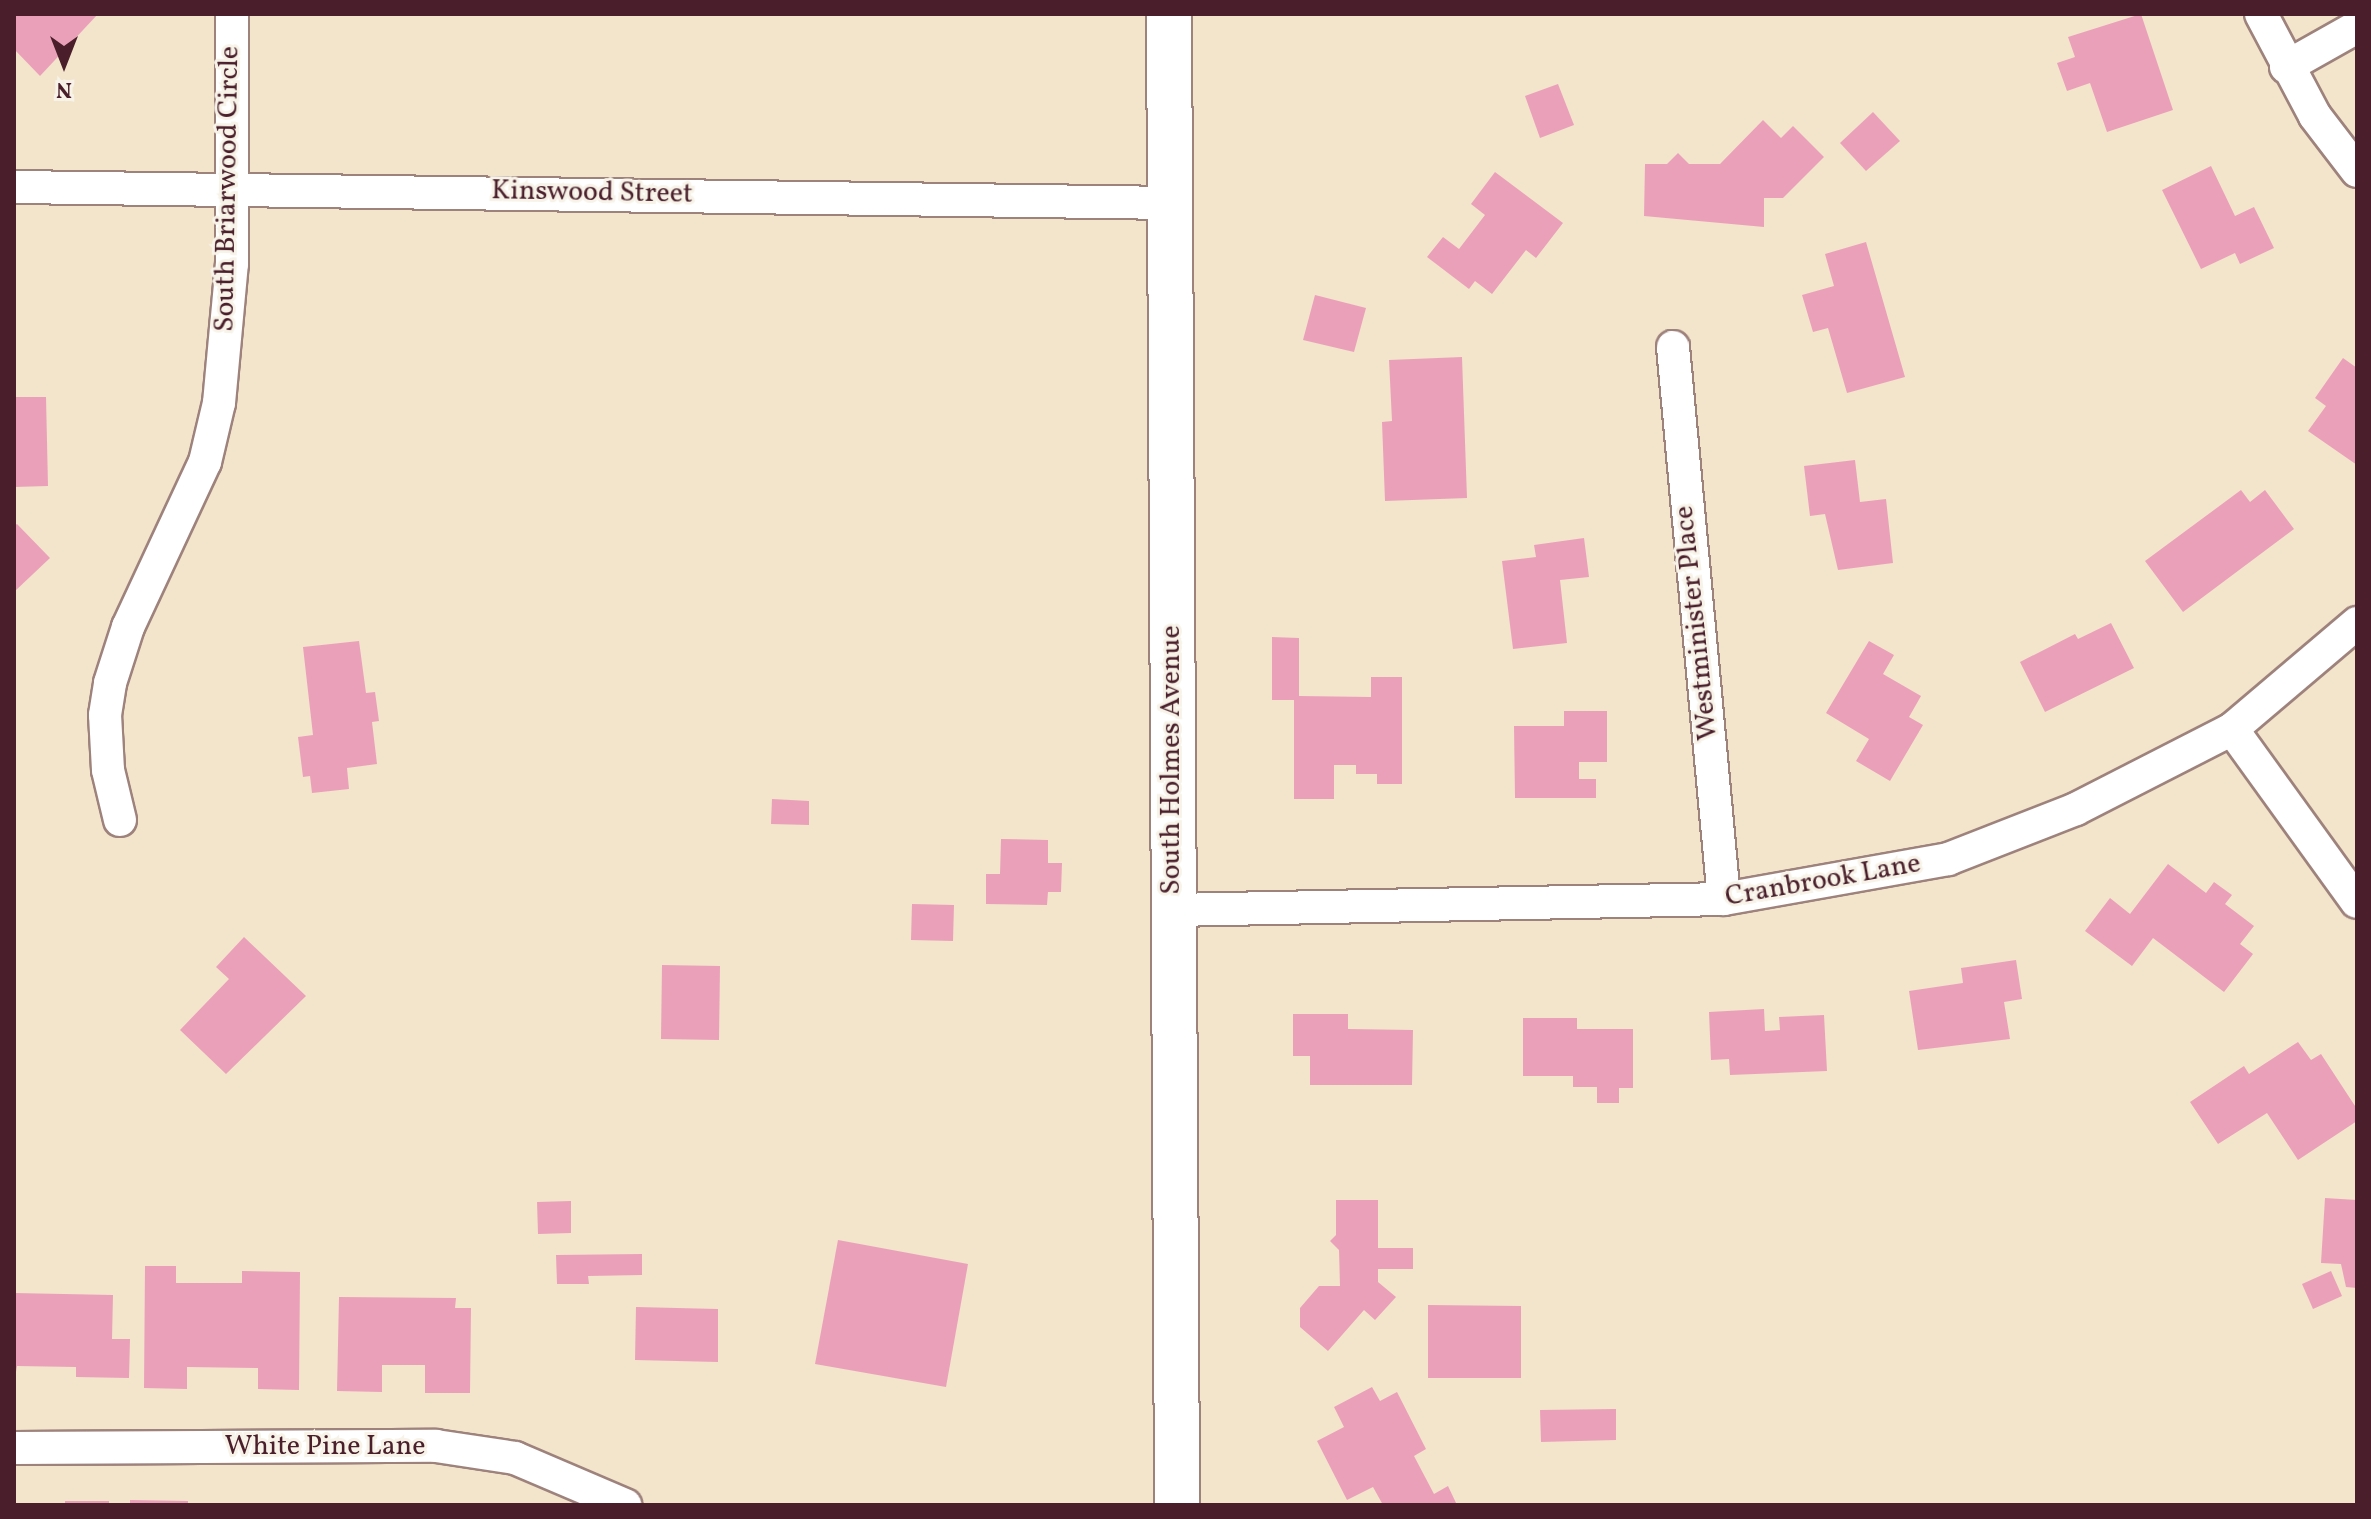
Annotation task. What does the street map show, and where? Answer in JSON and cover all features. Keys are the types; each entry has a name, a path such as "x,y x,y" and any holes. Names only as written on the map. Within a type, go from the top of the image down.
{"street":[{"name":"South Briarwood Circle","path":"120,820 108,770 108,694 128,627 205,462 219,403 233,189 232,14"},
{"name":"South Holmes Avenue","path":"1169,14 1177,1505"},
{"path":"2261,14 2286,67 2315,116 2357,171"},
{"path":"2286,67 2357,27"},
{"name":"Kinswood Street","path":"14,187 1170,203"},
{"name":"Westminister Place","path":"1673,347 1724,899"},
{"name":"Cranbrook Lane","path":"1173,910 1724,899 1948,859 2076,809 2232,729 2357,623"},
{"path":"2232,729 2357,902"},
{"name":"White Pine Lane","path":"14,1448 436,1446 515,1458 625,1505"}],"building":[{"path":"14,14 98,14 40,76 14,49"},
{"path":"2141,14 2173,110 2107,132 2090,83 2067,91 2057,63 2075,57 2068,37"},
{"path":"1558,84 1574,125 1540,138 1525,96"},
{"path":"1873,112 1900,141 1866,171 1840,143"},
{"path":"1763,120 1781,138 1793,126 1824,157 1783,198 1764,198 1764,227 1644,216 1645,164 1667,164 1678,153 1689,164 1720,164"},
{"path":"2211,166 2235,216 2254,207 2274,248 2240,264 2235,253 2201,269 2162,190"},
{"path":"1495,172 1563,223 1536,258 1526,250 1492,294 1475,281 1469,289 1427,257 1443,237 1459,249 1485,215 1471,204"},
{"path":"1866,242 1905,377 1847,393 1828,328 1813,332 1802,295 1834,286 1825,254"},
{"path":"1315,295 1366,308 1354,352 1303,340"},
{"path":"1462,357 1467,498 1385,501 1382,422 1392,421 1389,360"},
{"path":"2343,358 2357,368 2357,465 2308,431 2326,406 2315,398"},
{"path":"14,397 46,397 48,486 14,487"},
{"path":"1855,460 1860,502 1886,499 1893,563 1838,570 1825,514 1810,516 1804,466"},
{"path":"2241,490 2250,502 2265,490 2294,529 2183,612 2145,561"},
{"path":"17,524 50,558 14,592 14,526"},
{"path":"1584,538 1589,577 1560,580 1567,643 1513,649 1502,561 1536,557 1534,545"},
{"path":"2111,623 2134,668 2045,712 2020,662 2075,634 2078,639"},
{"path":"1272,637 1299,638 1299,696 1371,697 1371,677 1402,677 1402,784 1377,784 1377,774 1356,774 1356,765 1334,765 1334,799 1294,799 1294,700 1272,700"},
{"path":"359,641 366,693 375,692 379,721 372,722 377,764 347,768 349,789 312,793 310,776 303,777 298,737 313,735 303,647"},
{"path":"1869,641 1894,655 1883,674 1921,696 1909,717 1923,725 1890,781 1856,761 1869,739 1826,713"},
{"path":"1564,711 1607,711 1607,762 1579,762 1579,779 1596,779 1596,798 1515,798 1514,726 1564,726"},
{"path":"772,799 809,801 809,825 771,824"},
{"path":"1001,839 1048,840 1048,863 1062,863 1061,892 1048,892 1047,905 986,904 986,874 1000,874"},
{"path":"2168,864 2206,893 2214,882 2232,895 2225,904 2254,926 2240,944 2253,954 2224,992 2153,938 2132,966 2085,931 2110,898 2130,914"},
{"path":"912,904 954,905 953,941 911,940"},
{"path":"244,937 306,996 226,1074 180,1030 229,979 216,967"},
{"path":"2016,960 2022,999 2004,1002 2010,1039 1918,1050 1909,991 1963,983 1961,968"},
{"path":"662,965 720,966 719,1040 661,1039"},
{"path":"1764,1009 1765,1031 1780,1030 1779,1017 1824,1015 1827,1071 1730,1075 1729,1059 1711,1060 1709,1012"},
{"path":"1293,1014 1348,1014 1348,1029 1413,1030 1412,1085 1310,1085 1310,1056 1293,1056"},
{"path":"1523,1018 1577,1018 1577,1029 1633,1029 1633,1088 1619,1088 1619,1103 1597,1103 1597,1087 1573,1087 1573,1076 1523,1076"},
{"path":"2298,1042 2311,1060 2321,1054 2357,1109 2357,1121 2298,1160 2267,1113 2218,1144 2190,1102 2244,1066 2249,1074"},
{"path":"2325,1198 2357,1200 2357,1288 2346,1287 2341,1264 2321,1263"},
{"path":"1336,1200 1378,1200 1378,1248 1413,1248 1413,1269 1378,1269 1378,1282 1396,1297 1375,1320 1364,1310 1328,1351 1300,1327 1300,1308 1319,1286 1340,1286 1339,1250 1330,1241 1336,1235"},
{"path":"571,1201 571,1233 538,1234 537,1202"},
{"path":"838,1240 968,1264 946,1387 815,1364"},
{"path":"642,1254 642,1275 588,1276 589,1284 557,1284 556,1255"},
{"path":"145,1266 176,1266 176,1283 242,1283 242,1271 300,1272 299,1390 258,1389 258,1368 187,1367 187,1389 144,1388"},
{"path":"2331,1271 2342,1296 2313,1309 2302,1284"},
{"path":"14,1293 113,1295 112,1339 130,1339 129,1378 76,1377 76,1367 17,1366 14,1384"},
{"path":"339,1297 456,1298 455,1308 471,1308 470,1393 425,1393 425,1365 382,1365 382,1392 337,1391"},
{"path":"1428,1305 1521,1306 1521,1378 1428,1378"},
{"path":"636,1307 718,1309 718,1362 635,1360"},
{"path":"1372,1387 1380,1401 1397,1392 1426,1449 1414,1456 1434,1494 1448,1486 1457,1505 1383,1505 1373,1487 1347,1500 1317,1441 1344,1427 1334,1407"},
{"path":"1616,1409 1616,1440 1541,1442 1540,1410"},
{"path":"130,1500 188,1501 188,1505 130,1505"},
{"path":"65,1501 109,1501 109,1505 65,1505"}]}
